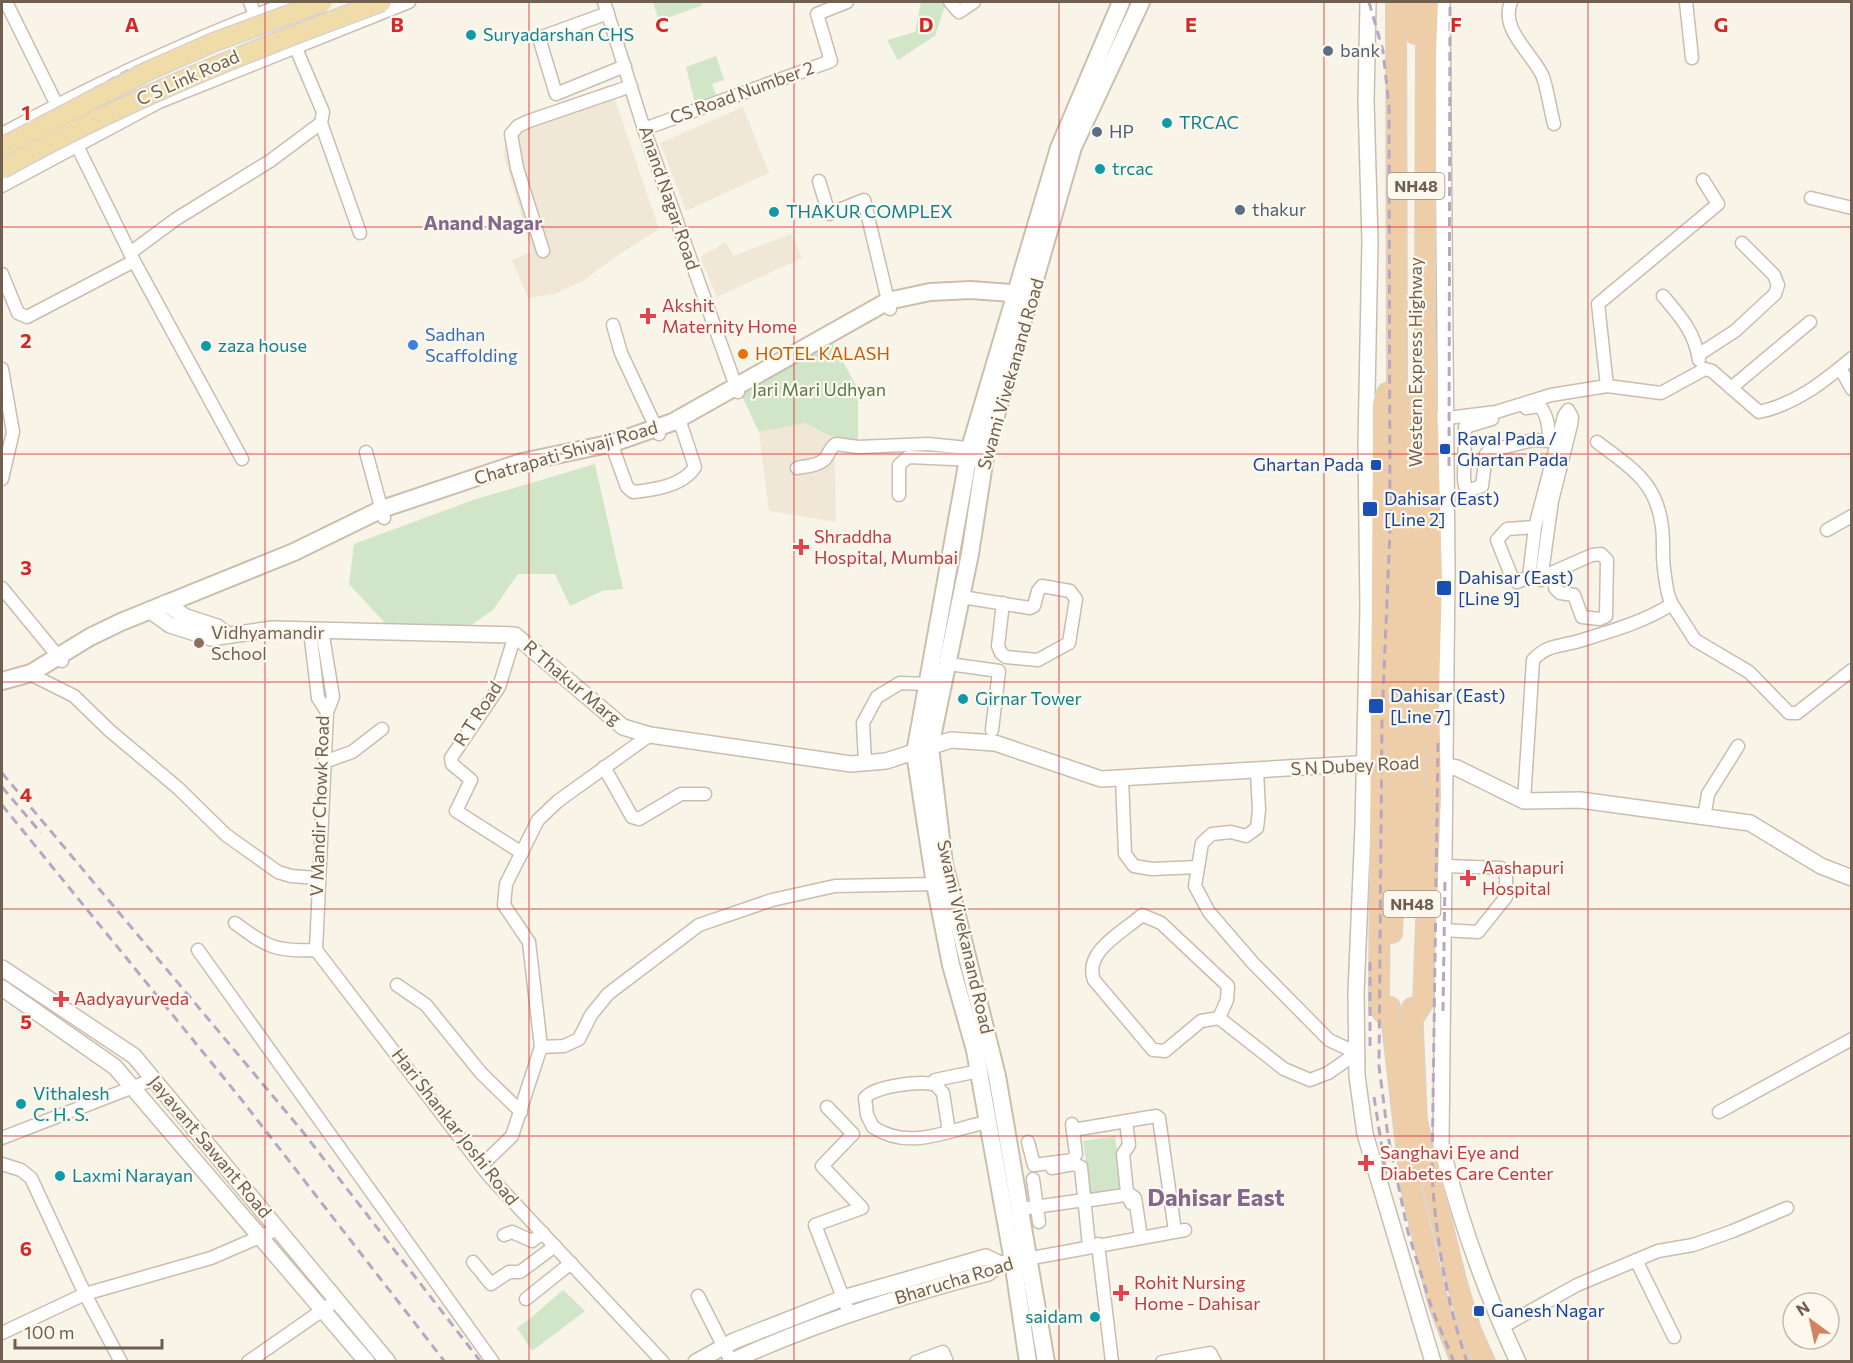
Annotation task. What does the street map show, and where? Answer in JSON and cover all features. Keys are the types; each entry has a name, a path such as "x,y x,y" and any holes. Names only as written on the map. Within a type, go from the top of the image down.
{"highway":[{"name":"Western Express Highway","path":"1396,2 1396,362 1407,742"},
{"name":"Western Express Highway","path":"1414,2 1417,371 1407,788 1412,1020 1417,1121 1456,1280 1471,1331 1485,1362"},
{"path":"1412,1020 1423,1003 1438,764 1431,457 1437,419 1425,326 1428,2"},
{"path":"1390,1020 1379,1008 1372,762 1383,404 1396,362"},
{"path":"1417,371 1437,419"},
{"path":"1431,457 1446,439"},
{"name":"Western Express Highway","path":"1407,788 1390,1020 1411,1188 1438,1302 1461,1362"}],"main road":[{"name":"C S Link Road","path":"2,147 148,71 214,42 323,2"},
{"name":"C S Link Road","path":"2,170 141,98 264,45 382,2"},
{"name":"Swami Vivekanand Road","path":"1028,1362 1014,1261 979,1071 951,965 935,884 923,750 928,684 947,576 977,454 1053,196 1069,120 1121,2"},
{"name":"Swami Vivekanand Road","path":"1053,196 1073,147 1141,2"},
{"path":"2,687 33,676 161,609 292,563 383,513 517,472 614,451 680,422 889,305 930,292 971,290 1023,298"},
{"name":"Chatrapati Shivaji Road","path":"383,513 522,462 658,432"},
{"name":"Swami Vivekanand Road","path":"977,454 962,597 949,664 923,750 944,864 1029,1208 1014,1261 1046,1362"},
{"path":"947,576 965,580"},
{"path":"2,681 33,676"}],"street":[{"path":"6,2 75,146 132,257 242,459"},
{"path":"250,2 255,15"},
{"path":"2,134 55,105 209,32 290,2"},
{"path":"2,186 159,102 409,2"},
{"name":"CS Road Number 2","path":"644,129 831,61 818,14 847,2"},
{"path":"950,2 959,12 974,2"},
{"path":"1368,2 1366,101 1370,242 1372,762 1356,993 1357,1053 1365,1134 1433,1362"},
{"path":"1442,2 1437,419 1446,439 1438,764 1445,866 1442,930 1441,1144 1454,1200 1502,1327 1518,1362"},
{"path":"1511,2 1508,11 1511,26 1523,50 1543,78 1554,124"},
{"path":"1686,2 1692,58"},
{"path":"606,7 539,38 556,94 625,66"},
{"name":"Anand Nagar Road","path":"606,7 644,129 738,390"},
{"path":"295,46 323,112 321,123 360,233"},
{"path":"543,251 517,168 511,134 518,126 529,121 631,86"},
{"path":"2,274 18,313 27,317 132,257 176,219 270,161 321,123"},
{"path":"1607,386 1598,304 1718,204 1703,180"},
{"path":"819,181 829,214 864,200 889,305"},
{"path":"1811,198 1851,208"},
{"path":"1698,355 1735,331 1775,294 1778,285 1774,275 1742,243"},
{"path":"1663,296 1684,320 1693,335 1701,370"},
{"path":"1731,388 1810,322"},
{"path":"613,325 621,354 658,432"},
{"path":"1465,422 1566,392 1607,386 1661,393 1701,370 1712,372 1759,412 1779,408 1802,397 1851,358"},
{"path":"1840,368 1851,389"},
{"path":"2,369 13,432 2,479"},
{"path":"1566,392 1570,416 1583,431"},
{"path":"1543,410 1551,395"},
{"path":"1437,419 1465,422 1535,405 1543,410 1549,428 1558,441"},
{"path":"1545,575 1550,487 1564,416 1570,416"},
{"path":"614,451 627,488 633,492 676,483 691,474 695,467 680,422"},
{"path":"1465,422 1464,479 1465,486 1470,490 1482,486 1486,454 1489,451 1520,442 1558,441"},
{"path":"1598,442 1644,478 1653,496 1662,526 1663,560 1668,598 1695,640 1749,672 1789,714 1797,713 1847,674 1851,688"},
{"path":"797,468 817,464 824,459 829,448 836,444 858,447 928,444 977,454"},
{"path":"366,452 383,513"},
{"path":"899,495 899,465 904,459 977,454"},
{"path":"1535,527 1507,528 1497,540 1517,582 1529,577 1535,527 1550,487"},
{"path":"1827,531 1851,516"},
{"path":"1530,571 1545,575 1560,593 1574,595 1582,618 1600,619 1606,616 1607,565 1604,556 1597,553 1545,575"},
{"path":"962,597 1032,607 1038,591 1045,585 1074,593 1077,599 1069,643 1038,660 1006,657 998,646 1003,603"},
{"path":"2,588 61,660"},
{"path":"1524,801 1533,660 1544,648 1575,642 1630,625 1654,616 1672,604"},
{"name":"R Thakur Marg","path":"161,609 217,627 226,633 272,629 515,635 623,727 650,735 850,764 886,761 923,750"},
{"name":"V Mandir Chowk Road","path":"316,630 333,697 327,712 317,878 316,950"},
{"name":"R T Road","path":"515,635 499,687 452,758 452,764 471,780 456,811 522,853"},
{"path":"949,664 999,671 992,730"},
{"path":"33,676 74,696 109,730 178,789 226,836 284,875 317,878"},
{"path":"865,762 862,723 877,697 900,682 928,684"},
{"path":"324,762 352,752 382,729"},
{"path":"481,1166 512,1136 541,1047 528,942 504,905 506,884 538,820 604,767 650,735"},
{"name":"S N Dubey Road","path":"923,750 951,740 995,743 1101,779 1372,762 1438,764 1457,768 1524,801 1580,800 1750,823 1821,866 1851,878"},
{"path":"1704,818 1708,794 1738,746"},
{"path":"604,767 632,817 639,819 681,794 705,794"},
{"path":"1257,771 1259,810 1257,828 1246,836 1231,832 1212,834 1202,843 1195,886 1209,912 1253,963 1329,1040 1357,1053"},
{"path":"1122,778 1125,854 1134,866 1152,869 1198,867"},
{"path":"1442,930 1478,932 1506,897 1506,874 1501,868 1445,866"},
{"path":"541,1047 564,1046 579,1039 591,1015 608,994 699,926 772,900 835,886 935,884"},
{"path":"1219,1018 1227,1000 1228,986 1161,923 1150,916 1142,915 1103,945 1093,964 1094,980 1157,1053 1165,1051 1201,1021 1219,1018 1284,1070 1310,1080 1328,1073 1357,1053"},
{"path":"235,923 254,938 285,952 316,950"},
{"path":"198,950 493,1362"},
{"name":"Hari Shankar Joshi Road","path":"316,950 481,1166 663,1362"},
{"name":"Jayavant Sawant Road","path":"2,968 134,1056 388,1362"},
{"path":"397,985 426,1005 481,1073 521,1112"},
{"path":"2,988 99,1054 134,1088 367,1362"},
{"path":"1719,1112 1851,1039"},
{"path":"935,1080 979,1071"},
{"path":"2,1138 154,1079"},
{"path":"949,1132 943,1093 936,1085 916,1083 887,1088 870,1093 865,1098 870,1123 883,1133 905,1140 949,1132 963,1129 967,1131 988,1124"},
{"path":"827,1107 853,1134 822,1166 862,1208 815,1225 849,1313"},
{"name":"Bharucha Road","path":"731,1361 786,1336 849,1313 988,1273 1014,1261 1180,1230 1161,1121 1156,1116 1126,1122"},
{"path":"1028,1142 1034,1165 1073,1160 1076,1154 1072,1126 1126,1122 1129,1144 1123,1154 1127,1192 1135,1198 1141,1237"},
{"path":"2,1164 21,1170 31,1178 85,1294 121,1362"},
{"path":"1052,1168 1074,1164 1081,1167 1112,1362"},
{"path":"1034,1179 1029,1208 1039,1222"},
{"path":"1029,1208 1128,1196 1132,1208 1137,1210"},
{"path":"1502,1327 1577,1285 1636,1260 1658,1251 1693,1245 1787,1208"},
{"path":"2,1333 85,1294 211,1258 261,1239 278,1229"},
{"path":"504,1235 512,1232 532,1241 538,1259"},
{"path":"532,1241 543,1233"},
{"path":"473,1262 491,1284 509,1272 520,1272 555,1246"},
{"path":"696,1362 725,1346 843,1298 986,1257 1014,1261"},
{"path":"1636,1260 1674,1337"},
{"path":"526,1299 571,1263"},
{"path":"698,1296 731,1361"},
{"path":"248,1362 337,1300"},
{"path":"916,1362 943,1352 947,1362"},
{"path":"1162,1362 1210,1353 1215,1362"}],"shaded area":[{"path":"610,85 659,229 583,281 555,294 528,298 512,260 532,252 504,156 506,135 520,116"},
{"path":"743,107 769,173 686,211 660,143"},
{"path":"791,234 802,258 717,297 700,257 726,242 733,256"},
{"path":"805,423 831,436 865,443 948,448 835,452 836,522 769,511 759,432"}],"green space":[{"path":"653,2 701,2 703,5 659,21"},
{"path":"921,2 946,3 935,36 898,60 887,40 915,32"},
{"path":"716,56 724,80 712,84 717,97 696,107 686,67"},
{"name":"Jari Mari Udhyan","path":"832,342 858,389 858,440 831,436 805,423 759,432 741,394"},
{"path":"595,464 623,589 602,591 570,606 555,574 518,574 493,610 467,628 385,623 349,584 354,544 473,500"},
{"path":"1115,1136 1122,1189 1091,1193 1083,1141"},
{"path":"563,1290 585,1311 532,1351 517,1328"}],"railway":[{"path":"2,139 129,70 190,44 311,2"},
{"path":"1369,2 1383,51 1389,106 1390,530 1382,718 1379,1066 1388,1136 1408,1232 1432,1309 1454,1362"},
{"path":"1449,466 1450,2"},
{"path":"1438,743 1432,1175 1443,1269 1453,1316 1467,1362"},
{"path":"2,773 303,1132 481,1362"},
{"path":"2,787 41,833"},
{"path":"2,805 241,1099 445,1362"},
{"path":"1443,1011 1445,879"},
{"path":"1370,959 1370,1046"},
{"path":"1374,1097 1386,1174"}],"place":[{"name":"Suryadarshan CHS","path":"471,35"},
{"name":"bank","path":"1328,51"},
{"name":"TRCAC","path":"1167,123"},
{"name":"HP","path":"1097,132"},
{"name":"trcac","path":"1100,169"},
{"name":"thakur","path":"1240,210"},
{"name":"THAKUR COMPLEX","path":"774,212"},
{"name":"Akshit Maternity Home","path":"648,316"},
{"name":"Sadhan Scaffolding","path":"413,345"},
{"name":"zaza house","path":"206,346"},
{"name":"HOTEL KALASH","path":"743,354"},
{"name":"Raval Pada / Ghartan Pada","path":"1445,449"},
{"name":"Ghartan Pada","path":"1376,465"},
{"name":"Dahisar (East) [Line 2]","path":"1370,509"},
{"name":"Shraddha Hospital, Mumbai","path":"801,547"},
{"name":"Dahisar (East) [Line 9]","path":"1444,588"},
{"name":"Vidhyamandir School","path":"199,643"},
{"name":"Girnar Tower","path":"963,699"},
{"name":"Dahisar (East) [Line 7]","path":"1376,706"},
{"name":"Aashapuri Hospital","path":"1468,878"},
{"name":"Aadyayurveda","path":"61,999"},
{"name":"Vithalesh C. H. S.","path":"21,1104"},
{"name":"Sanghavi Eye and Diabetes Care Center","path":"1366,1163"},
{"name":"Laxmi Narayan","path":"60,1176"},
{"name":"Rohit Nursing Home - Dahisar","path":"1121,1293"},
{"name":"Ganesh Nagar","path":"1479,1311"},
{"name":"saidam","path":"1095,1317"}],"district":[{"name":"Anand Nagar","path":"483,223"},
{"name":"Dahisar East","path":"1216,1198"}]}
